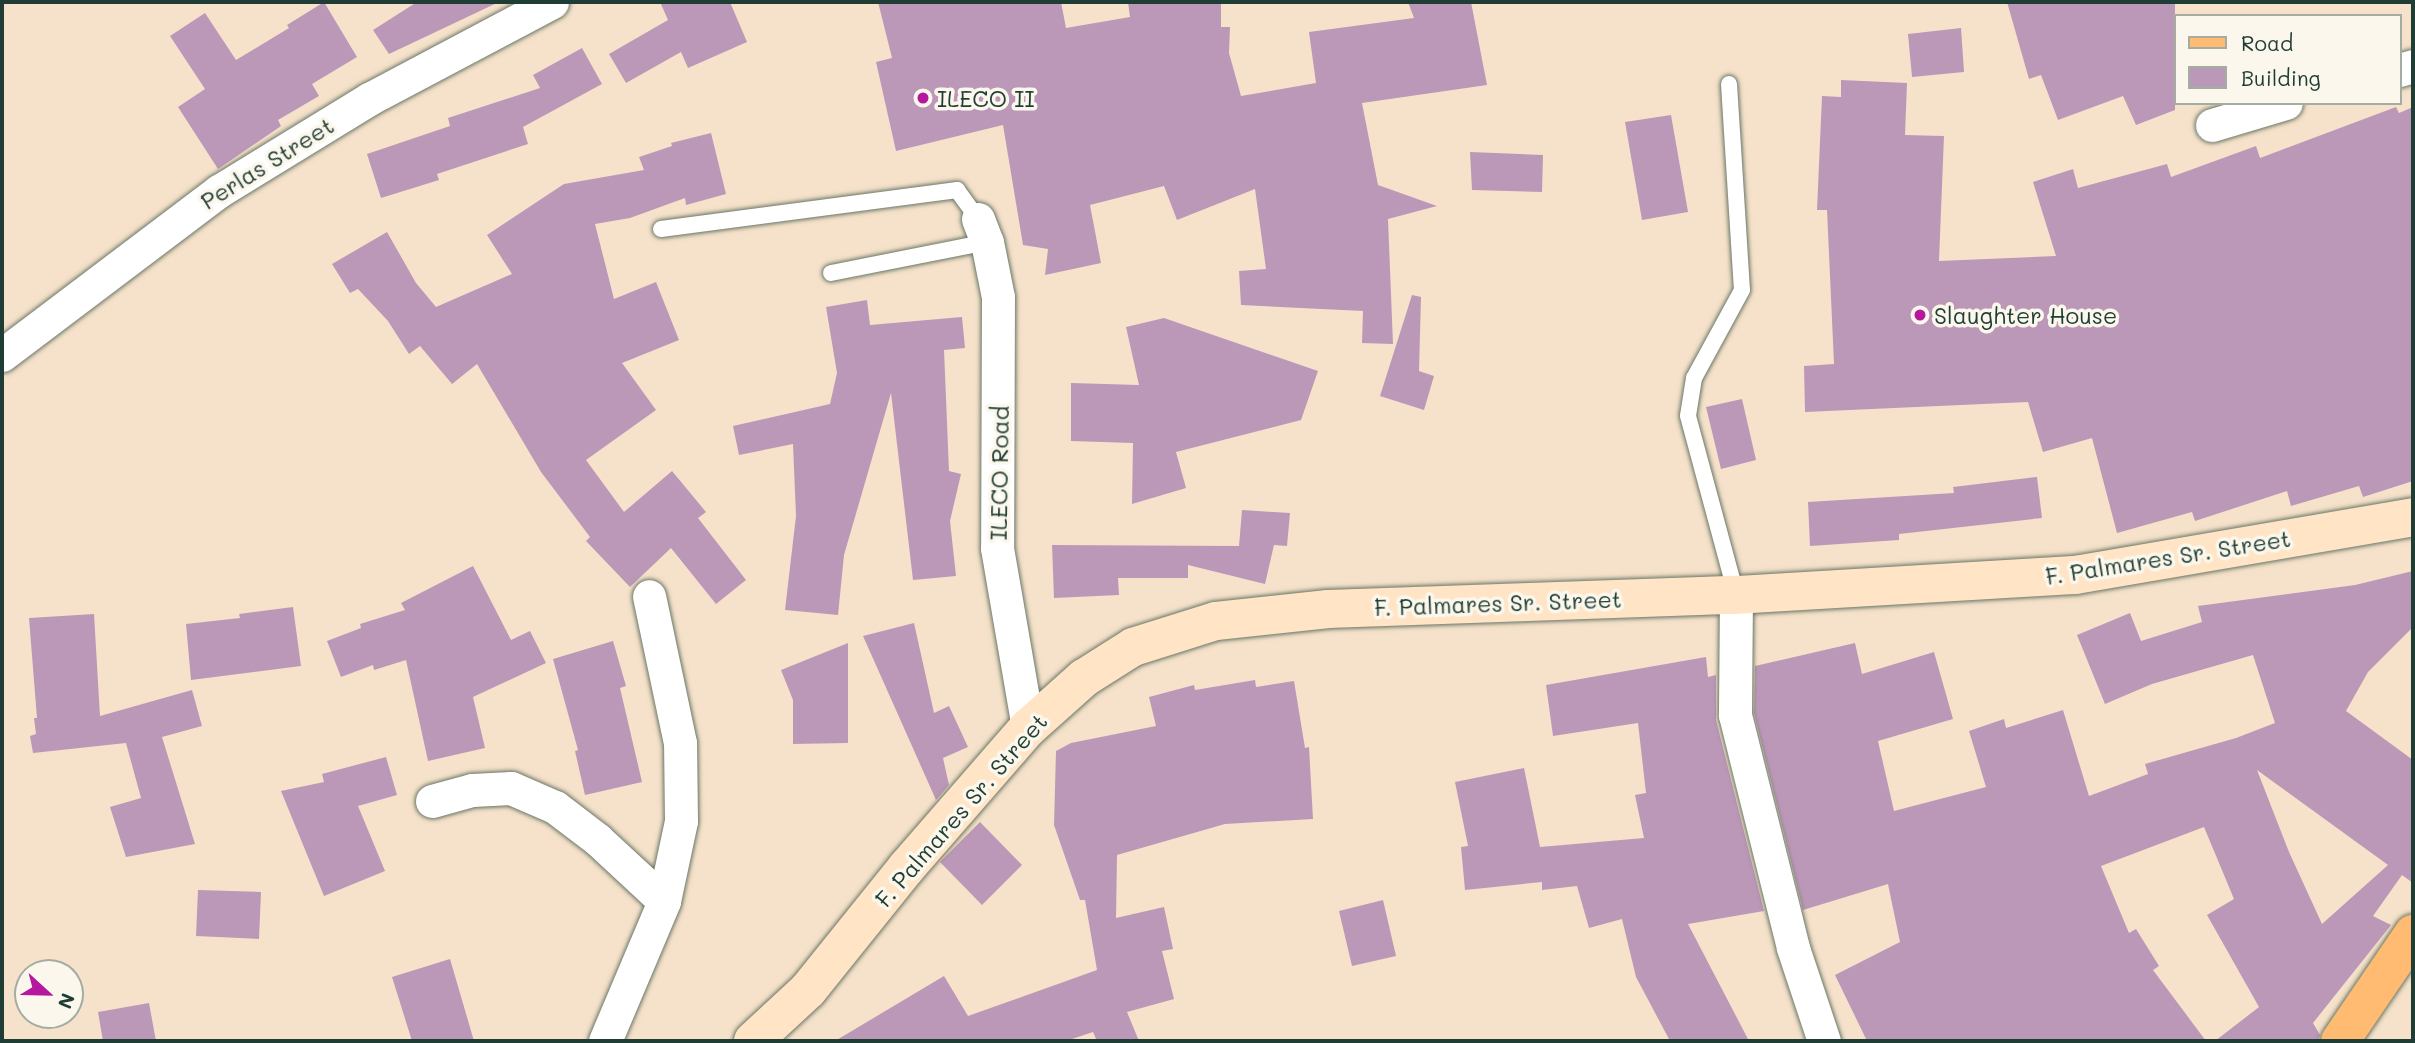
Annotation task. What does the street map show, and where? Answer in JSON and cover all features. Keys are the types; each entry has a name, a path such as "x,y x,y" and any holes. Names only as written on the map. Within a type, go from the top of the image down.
{"main road":[{"name":"F. Palmares Sr. Street","path":"753,1041 808,990 906,867 1028,728 1084,678 1133,647 1216,621 1328,609 1736,595 2075,575 2413,517"},
{"path":"2340,1041 2413,934"}],"street":[{"name":"Perlas Street","path":"2,355 219,191 369,99 552,2"},
{"path":"2213,125 2279,105"},
{"name":"ILECO Road","path":"982,230 998,297 997,548 1028,728"},
{"path":"1736,595 1735,715 1793,947 1824,1041"},
{"path":"605,1041 664,901 681,821 680,743 649,596"},
{"path":"432,801 472,790 511,788 566,815 597,839 664,901"}],"lane":[{"path":"1729,84 1742,290 1694,378 1688,416 1736,595"},
{"path":"661,229 957,190 982,230 831,273"}],"building":[{"path":"324,2 357,57 312,84 319,96 278,120 281,126 218,169 178,107 205,89 170,36 205,13 236,60 289,28 287,25"},
{"path":"417,2 499,2 389,54 373,30"},
{"path":"660,2 730,2 747,42 688,68 681,52 626,83 609,54 668,20"},
{"path":"878,2 1061,2 1066,28 1130,17 1128,2 1221,2 1221,27 1230,27 1229,53 1241,96 1316,83 1309,32 1414,18 1408,2 1471,2 1487,85 1362,103 1378,185 1437,206 1388,219 1393,344 1362,343 1363,311 1241,305 1239,271 1266,269 1255,189 1177,220 1164,186 1090,205 1101,263 1045,275 1048,249 1023,245 1003,125 896,151 876,62 892,58"},
{"path":"2007,2 2175,2 2175,110 2136,125 2123,96 2058,120 2041,75 2029,79"},
{"path":"1961,28 1964,72 1912,77 1908,34"},
{"path":"582,48 602,84 523,127 528,144 437,174 439,180 381,198 367,154 450,126 448,118 540,88 533,75"},
{"path":"1841,80 1907,83 1905,135 1944,136 1939,261 2056,256 2033,182 2073,169 2078,188 2167,164 2171,177 2256,146 2260,158 2396,107 2399,113 2413,107 2413,481 2363,497 2359,486 2291,506 2287,491 2195,521 2192,512 2117,533 2092,438 2043,452 2028,402 1805,412 1804,366 1834,364 1827,210 1817,210 1822,96 1841,97"},
{"path":"1671,115 1688,212 1642,220 1625,122"},
{"path":"711,133 726,194 686,205 685,198 630,218 595,224 614,299 656,282 679,340 622,363 656,410 586,460 624,512 672,471 706,512 698,518 746,580 716,604 671,548 630,587 586,541 590,537 541,472 477,364 452,384 420,346 409,354 388,321 358,289 350,293 332,264 387,232 416,283 436,307 512,274 487,235 564,184 644,170 639,157 672,146 671,143"},
{"path":"1470,152 1543,155 1542,192 1472,190"},
{"path":"1412,295 1421,297 1419,371 1434,376 1424,410 1380,396"},
{"path":"867,300 870,325 962,317 965,348 944,350 949,471 961,474 950,521 956,576 913,580 891,393 844,555 838,615 785,610 796,516 793,444 739,455 733,426 830,404 837,373 826,307"},
{"path":"1164,318 1318,371 1301,420 1176,452 1186,488 1132,504 1133,443 1071,441 1071,383 1139,385 1126,327"},
{"path":"1742,399 1756,460 1721,469 1706,407"},
{"path":"2037,477 2042,518 1899,534 1899,540 1810,546 1808,502 1954,493 1953,487"},
{"path":"1242,510 1290,513 1287,546 1274,545 1265,584 1188,565 1188,578 1118,578 1119,595 1054,598 1052,545 1239,546"},
{"path":"473,566 511,640 530,631 546,663 473,697 485,748 428,761 406,660 374,670 373,665 341,677 327,641 361,628 360,624 405,610 401,603"},
{"path":"2413,571 2413,627 2368,672 2346,711 2413,760 2413,883 2402,875 2373,916 2391,925 2313,1023 2320,1035 2318,1041 2215,1041 2259,1007 2207,915 2234,899 2204,827 2101,866 2129,933 2136,929 2159,966 2153,970 2206,1041 1867,1041 1835,975 1900,942 1888,884 1803,910 1754,713 1755,666 1855,643 1862,674 1934,652 1953,719 1878,741 1894,811 1986,787 1969,731 2004,719 2006,728 2063,710 2089,796 2148,774 2145,764 2236,738 2275,723 2253,655 2152,684 2105,704 2077,635 2130,613 2141,641 2202,622 2198,606 2355,585","holes":["2257,770 2388,865 2322,924 2289,852"]},
{"path":"293,607 301,666 191,680 186,624 240,618 239,614"},
{"path":"94,614 100,716 192,690 202,726 162,737 195,844 126,857 110,807 141,798 126,743 33,753 30,736 36,734 34,718 37,718 29,618"},
{"path":"914,623 934,713 949,706 968,747 943,758 949,785 936,800 863,636"},
{"path":"613,641 626,686 620,688 642,782 585,795 575,751 578,750 553,659"},
{"path":"848,643 848,743 793,744 793,700 781,670"},
{"path":"1706,657 1708,677 1716,675 1716,720 1764,911 1688,924 1749,1041 1670,1041 1636,977 1622,919 1589,928 1577,886 1542,890 1542,882 1465,890 1461,847 1468,846 1455,782 1524,768 1540,847 1644,838 1635,795 1646,793 1638,723 1553,736 1546,685"},
{"path":"1255,680 1256,687 1294,681 1305,748 1309,747 1313,819 1225,824 1117,855 1116,918 1164,907 1173,949 1162,951 1174,999 1127,1012 1139,1041 1097,1041 1093,1032 1066,1041 835,1041 944,976 968,1016 1097,970 1085,900 1080,900 1054,825 1056,751 1071,743 1156,726 1149,697 1194,685 1195,690"},
{"path":"386,757 397,795 358,806 385,871 324,896 281,791 324,782 322,774"},
{"path":"980,822 1022,865 982,905 940,862"},
{"path":"198,890 261,892 259,939 196,936"},
{"path":"1383,900 1396,956 1352,966 1339,911"},
{"path":"450,959 474,1041 412,1041 392,977"},
{"path":"149,1003 156,1041 103,1041 98,1012"}],"place":[{"name":"ILECO II","path":"923,98"},
{"name":"Slaughter House","path":"1920,315"}]}
